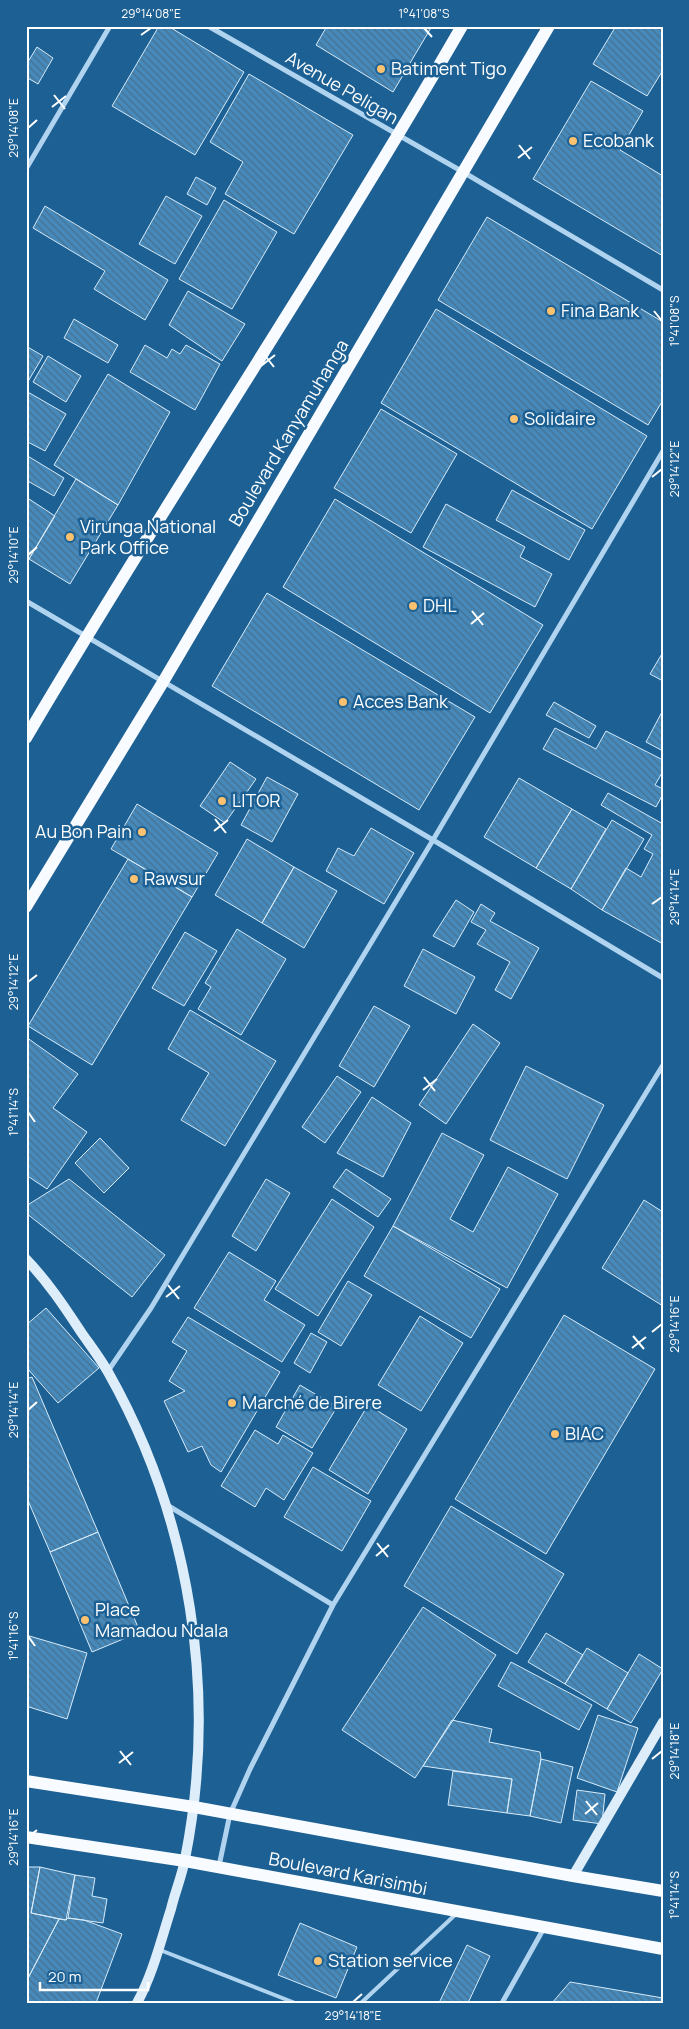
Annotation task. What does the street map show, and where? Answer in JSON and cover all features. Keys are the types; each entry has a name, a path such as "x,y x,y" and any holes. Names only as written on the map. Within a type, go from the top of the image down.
{"main road":[{"path":"26,738 86,636 399,136 462,26"},
{"name":"Boulevard Kanyamuhanga","path":"26,907 163,682 549,26"},
{"path":"26,1781 194,1807 663,1891"},
{"name":"Boulevard Karisimbi","path":"26,1837 185,1861 663,1949"}],"street":[{"path":"26,169 110,26"},
{"name":"Avenue Peligan","path":"208,26 463,172 663,290"},
{"path":"108,1371 151,1308 433,840 663,451"},
{"path":"26,601 433,840 663,978"},
{"path":"218,1868 230,1814 250,1769 333,1604 663,1064"},
{"path":"26,1259 47,1282 108,1371 141,1437 167,1505 192,1613 200,1706 194,1807 185,1861 158,1949 137,2003"},
{"path":"167,1505 219,1538 333,1604"},
{"path":"573,1876 663,1722"},
{"path":"502,2003 544,1928"}],"lane":[{"path":"361,2003 458,1912"},
{"path":"158,1949 295,2003"}],"building":[{"path":"159,26 168,26 244,72 195,155 112,106"},
{"name":"Batiment Tigo","path":"327,26 432,26 393,92 316,45"},
{"path":"616,26 663,26 663,70 647,96 593,64"},
{"path":"37,47 53,58 38,84 26,77 26,65"},
{"path":"249,74 353,135 294,234 225,194 243,162 210,142"},
{"path":"591,81 643,111 620,150 663,176 663,256 533,179"},
{"path":"196,177 216,188 207,205 187,194"},
{"path":"166,196 202,216 175,264 139,244"},
{"path":"224,200 277,232 232,309 179,279"},
{"path":"45,206 168,280 145,320 94,289 105,271 33,228"},
{"name":"Fina Bank","path":"487,217 663,322 663,400 648,425 438,300"},
{"path":"188,291 245,324 222,361 169,325"},
{"name":"Solidaire","path":"436,309 647,436 592,529 381,403"},
{"path":"74,319 118,345 108,363 64,338"},
{"path":"145,345 167,358 172,349 180,354 186,345 220,364 195,410 130,372"},
{"path":"26,346 43,356 26,385"},
{"path":"48,356 81,376 66,402 33,382"},
{"path":"108,374 170,412 118,505 54,465"},
{"path":"26,391 66,414 45,451 26,441"},
{"path":"381,409 457,454 411,533 334,488"},
{"path":"26,455 64,478 54,496 26,480"},
{"name":"Virunga National Park Office","path":"76,479 118,505 70,584 29,559"},
{"path":"512,490 585,530 569,560 496,520"},
{"path":"26,497 55,516 29,559 26,557"},
{"name":"DHL","path":"335,499 543,625 490,713 283,587"},
{"path":"446,504 525,547 520,557 552,574 535,607 423,547"},
{"name":"Acces Bank","path":"267,593 475,717 419,810 212,686"},
{"path":"663,652 663,681 650,674"},
{"path":"554,702 596,726 589,738 546,715"},
{"path":"663,710 663,751 646,742"},
{"path":"555,728 596,749 606,731 663,760 663,771 655,785 663,789 663,794 656,807 543,749"},
{"path":"230,762 256,779 225,823 200,806"},
{"path":"267,777 298,794 272,842 241,825"},
{"path":"519,778 572,809 536,868 484,837"},
{"path":"608,793 663,824 663,944 602,910 626,868 641,877 653,854 644,849 652,835 601,805"},
{"path":"137,804 218,853 192,897 111,849"},
{"path":"572,809 606,829 571,889 536,868"},
{"path":"612,820 644,839 602,910 571,889"},
{"path":"371,828 414,853 384,904 326,871 338,848 354,856"},
{"path":"247,839 294,867 262,923 215,895"},
{"path":"128,859 192,897 92,1065 28,1026"},
{"path":"294,867 337,891 304,948 262,923"},
{"path":"456,900 474,912 454,947 433,936"},
{"path":"481,904 495,913 490,921 539,948 511,999 495,990 510,962 477,944 486,930 471,922"},
{"path":"237,929 286,959 241,1035 198,1009 211,987 205,983"},
{"path":"185,932 217,951 184,1006 152,988"},
{"path":"423,949 475,977 456,1014 404,986"},
{"path":"374,1006 410,1026 374,1087 339,1066"},
{"path":"190,1010 276,1061 225,1146 181,1120 209,1073 168,1049"},
{"path":"473,1024 500,1043 446,1124 419,1105"},
{"path":"26,1037 78,1074 53,1108 87,1132 47,1189 26,1175"},
{"path":"526,1066 604,1105 567,1179 490,1140"},
{"path":"337,1076 361,1092 325,1143 302,1127"},
{"path":"372,1097 411,1123 383,1177 337,1153"},
{"path":"442,1133 484,1155 450,1219 473,1232 508,1167 558,1194 507,1288 393,1226"},
{"path":"100,1138 129,1168 104,1193 75,1163"},
{"path":"346,1169 391,1199 378,1217 333,1187"},
{"path":"69,1179 165,1255 132,1297 26,1213 26,1206"},
{"path":"266,1179 290,1193 256,1251 232,1236"},
{"path":"332,1199 374,1227 318,1316 275,1289"},
{"path":"644,1200 663,1212 663,1306 602,1268"},
{"path":"393,1226 500,1289 471,1338 364,1276"},
{"path":"229,1252 276,1281 264,1300 305,1325 282,1362 194,1308"},
{"path":"348,1281 372,1295 341,1346 318,1332"},
{"path":"46,1308 99,1368 58,1403 26,1367 26,1325"},
{"name":"BIAC","path":"564,1315 655,1369 546,1554 455,1499"},
{"path":"420,1316 463,1343 421,1411 378,1385"},
{"path":"188,1317 280,1372 221,1472 211,1465 202,1446 188,1452 164,1401 185,1391 169,1381 187,1351 172,1342"},
{"path":"311,1333 327,1342 310,1373 294,1363"},
{"path":"32,1377 98,1532 50,1552 26,1496 26,1379"},
{"path":"300,1385 337,1407 312,1448 276,1427"},
{"path":"368,1405 407,1429 368,1494 329,1470"},
{"path":"255,1430 278,1444 283,1435 313,1453 284,1500 266,1488 255,1507 221,1486"},
{"path":"313,1467 371,1501 342,1551 284,1517"},
{"path":"451,1506 564,1574 517,1654 404,1586"},
{"path":"98,1532 140,1632 92,1652 50,1552"},
{"path":"423,1607 496,1655 415,1778 342,1730"},
{"path":"546,1633 583,1655 565,1684 528,1662"},
{"path":"26,1635 87,1653 67,1719 26,1706"},
{"path":"587,1648 628,1673 607,1709 565,1684"},
{"path":"639,1654 663,1669 631,1723 607,1709"},
{"path":"511,1662 592,1705 579,1730 498,1686"},
{"path":"598,1715 638,1728 617,1792 577,1778"},
{"path":"452,1720 492,1729 489,1742 540,1752 541,1759 530,1816 507,1813 512,1779 423,1766"},
{"path":"541,1759 573,1767 561,1823 530,1816"},
{"path":"453,1771 512,1779 507,1813 448,1805"},
{"path":"577,1790 605,1794 602,1824 573,1820"},
{"path":"26,1867 40,1867 31,1913 59,1919 26,1982"},
{"path":"40,1867 75,1875 66,1920 31,1913"},
{"path":"75,1875 95,1878 92,1896 107,1899 103,1923 68,1918"},
{"path":"68,1918 84,1920 122,1934 96,2003 26,2003 26,1982 59,1919 66,1920"},
{"name":"Station service","path":"300,1923 357,1947 336,1998 278,1975"},
{"path":"467,1945 490,1956 468,2003 439,2003"},
{"path":"570,1982 663,1998 663,2003 552,2003"}],"place":[{"name":"Batiment Tigo","path":"381,69"},
{"name":"Ecobank","path":"573,141"},
{"name":"Fina Bank","path":"551,311"},
{"name":"Solidaire","path":"514,419"},
{"name":"Virunga National Park Office","path":"70,537"},
{"name":"DHL","path":"413,606"},
{"name":"Acces Bank","path":"343,702"},
{"name":"LITOR","path":"222,801"},
{"name":"Au Bon Pain","path":"142,832"},
{"name":"Rawsur","path":"134,879"},
{"name":"Marché de Birere","path":"232,1403"},
{"name":"BIAC","path":"555,1434"},
{"name":"Place Mamadou Ndala","path":"85,1620"},
{"name":"Station service","path":"318,1961"}]}
